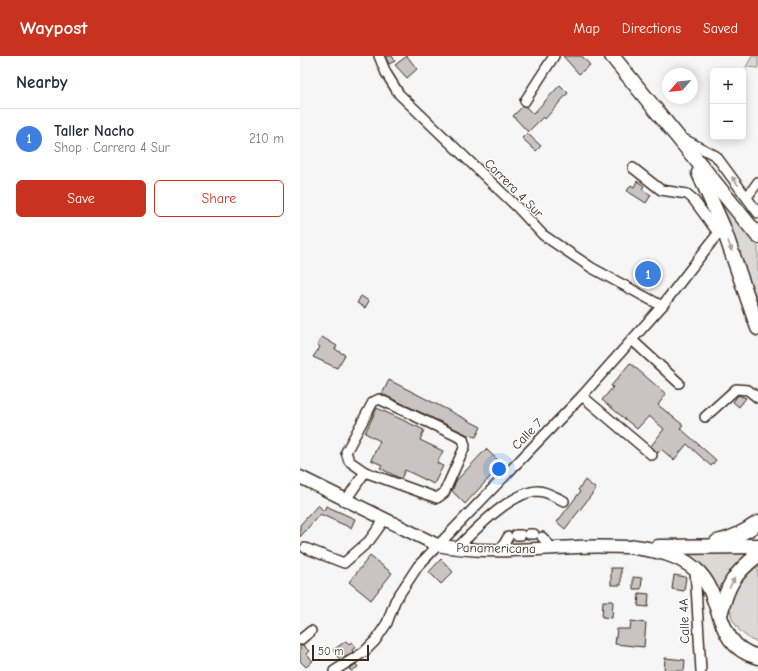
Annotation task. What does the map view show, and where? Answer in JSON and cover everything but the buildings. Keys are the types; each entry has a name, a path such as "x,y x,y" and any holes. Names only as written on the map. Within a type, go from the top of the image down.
{"highway":[{"path":"612,56 758,236"},
{"path":"680,139 702,178 755,316 758,328"},
{"path":"689,546 729,540 747,531 758,523"},
{"name":"Panamericana","path":"635,547 758,546"},
{"name":"Panamericana","path":"635,547 658,550 677,558 695,569 708,583 715,600 719,619 726,634 737,647 758,657"},
{"path":"719,619 731,582 743,567 758,556"}],"main road":[{"name":"Panamericana","path":"300,477 437,545 456,549 500,551 635,547"}],"street":[{"name":"Carrera 4 Sur","path":"379,56 386,73 399,94 517,207 543,235 592,268 662,306"},
{"path":"525,101 554,56"},
{"path":"680,139 716,156 758,213"},
{"path":"633,168 661,190 687,194 721,230"},
{"path":"747,197 758,182"},
{"name":"Calle 7","path":"334,671 364,652 375,641 387,623 395,601 406,582 437,545 582,396 662,306 721,230"},
{"path":"632,340 679,383"},
{"path":"705,417 736,389 748,390 758,398"},
{"path":"582,396 652,455"},
{"path":"379,399 463,439 465,446 444,493 437,498 365,472 349,461 346,452 373,402 379,399"},
{"path":"346,500 365,472"},
{"path":"456,549 480,526 518,496 539,491 564,501"},
{"path":"305,548 344,563 369,541 385,519"},
{"path":"500,551 525,535 553,549"},
{"name":"Calle 4A","path":"695,569 701,671"},
{"path":"300,640 311,631"}],"shaded area":[{"path":"752,56 758,56 758,68 746,67"},
{"path":"714,188 758,241 758,302"},
{"path":"668,551 758,551 739,567 729,578 720,591 717,599 710,579 702,566 679,554"},
{"path":"758,563 758,642 751,640 740,631 732,619 729,604 740,577"}],"place":[{"name":"Taller Nacho","path":"648,274"}]}
